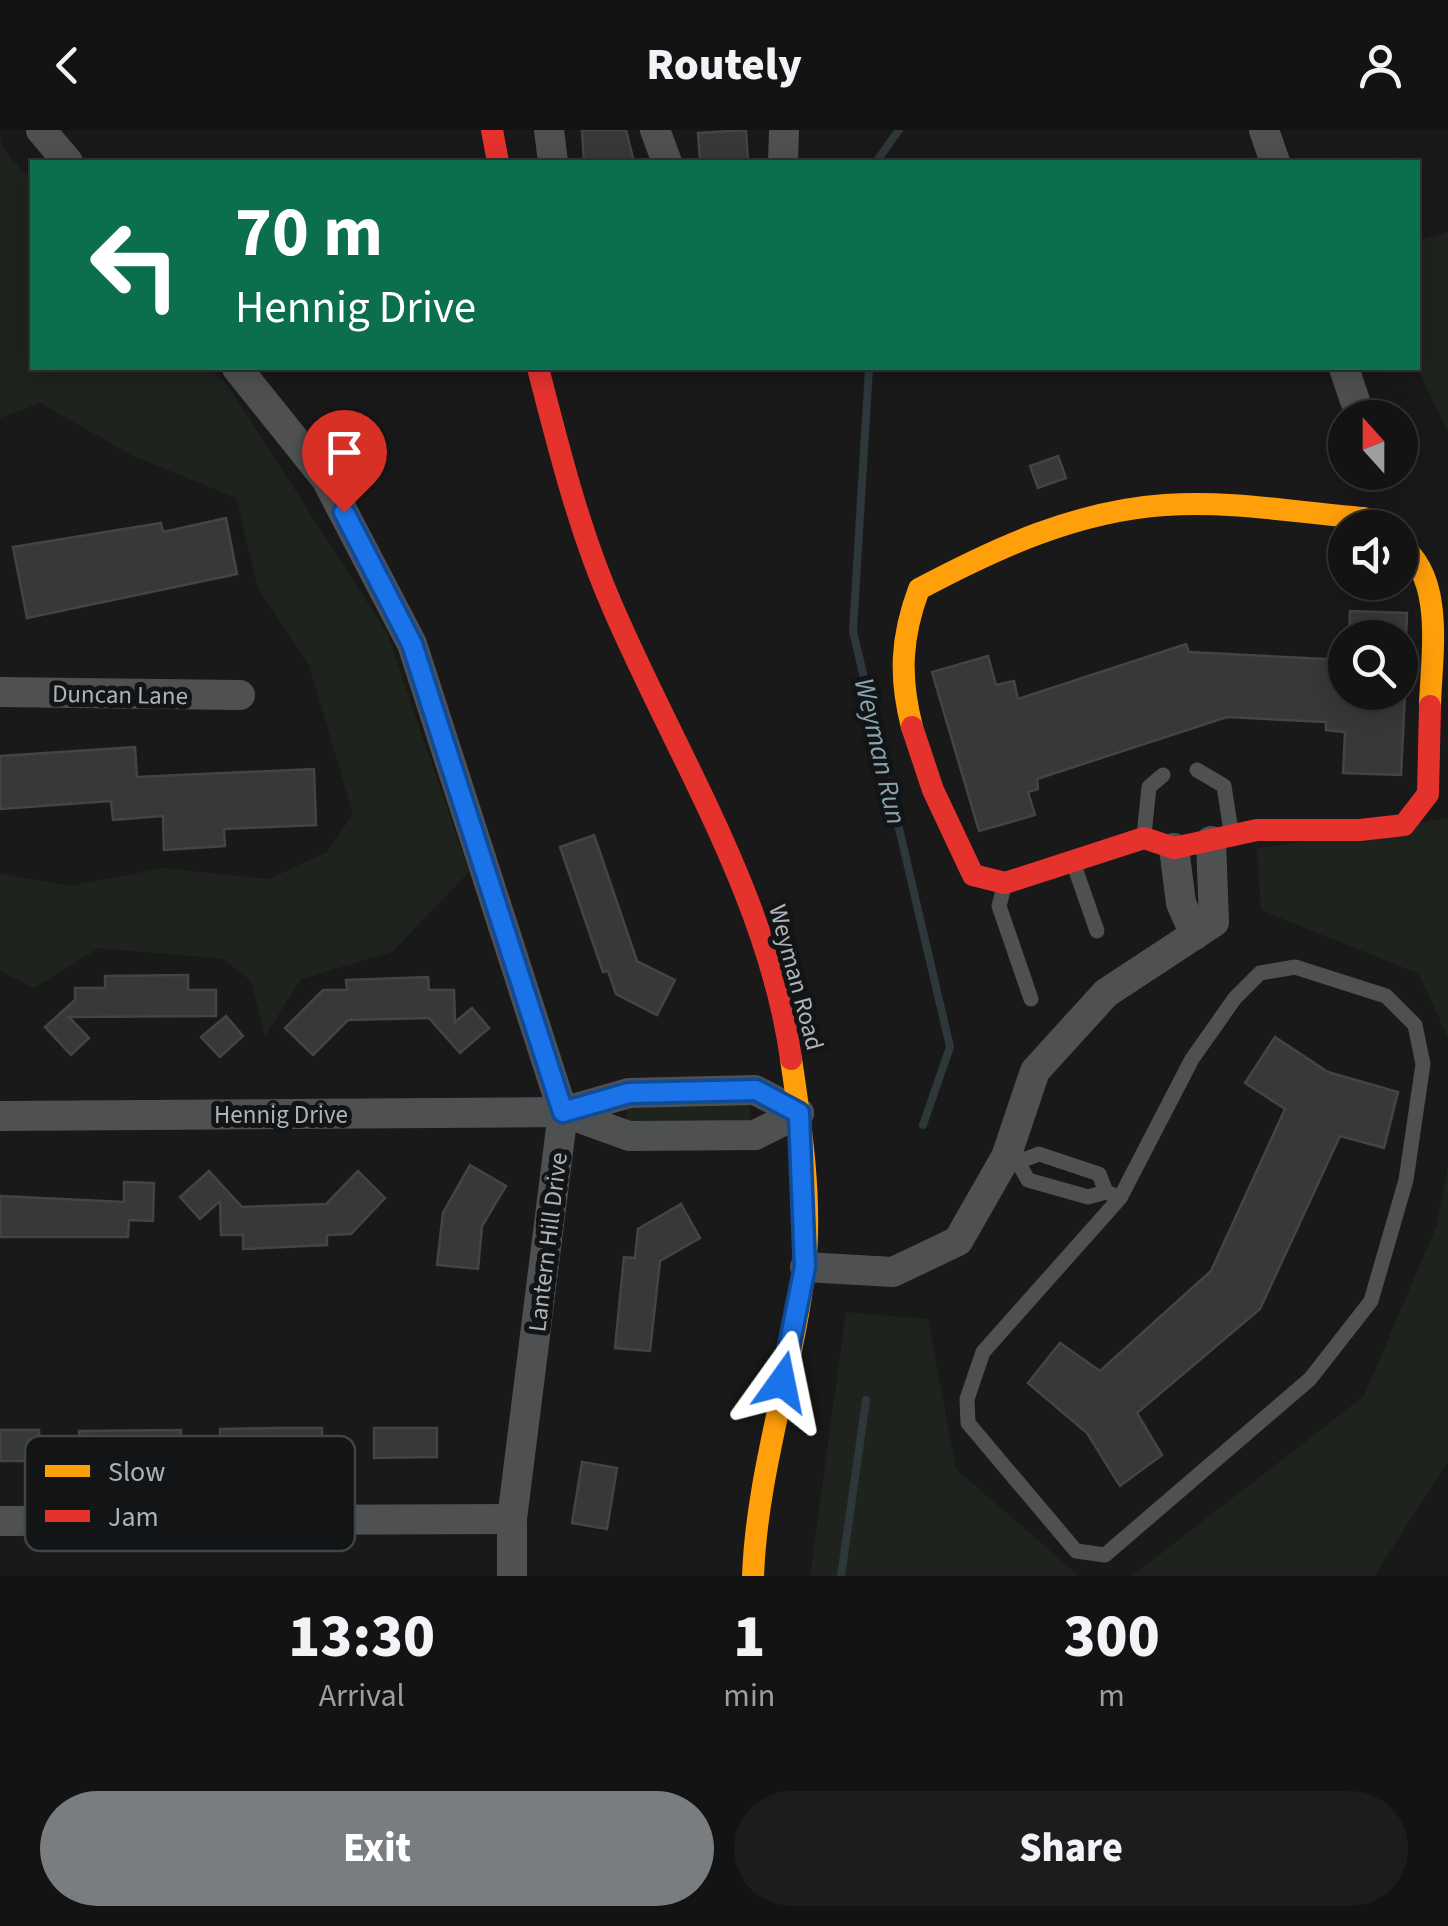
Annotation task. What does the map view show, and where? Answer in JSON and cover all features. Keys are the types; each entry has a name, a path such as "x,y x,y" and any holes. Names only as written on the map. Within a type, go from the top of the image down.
{"street":[{"path":"41,130 66,160"},
{"path":"492,130 498,160"},
{"path":"549,130 553,160"},
{"path":"654,130 666,160"},
{"path":"783,160 784,130"},
{"path":"1264,130 1274,160"},
{"name":"Lantern Hill Drive","path":"239,370 326,478 412,644 563,1112 512,1519 512,1576"},
{"name":"Weyman Road","path":"539,370 565,470 610,602 758,925 791,1050 799,1113 805,1267 753,1516 752,1576"},
{"path":"1345,370 1355,400"},
{"path":"1328,515 1166,504 1072,523 983,554 919,589 903,635 904,694 944,819 973,875 1005,883 1144,838 1174,848 1221,838 1404,824 1428,794 1432,603 1418,568"},
{"name":"Duncan Lane","path":"0,692 240,696"},
{"path":"805,1267 893,1272 958,1241 1012,1159 1034,1071 1106,993 1214,922 1221,838"},
{"path":"1174,848 1181,903 1195,935"},
{"name":"Hennig Drive","path":"0,1116 563,1112 629,1093 756,1090 799,1113"},
{"name":"Hennig Drive","path":"563,1112 630,1136 755,1135 799,1113"},
{"path":"355,1520 512,1519"},
{"path":"0,1521 25,1521"}],"lane":[{"path":"1197,770 1224,786 1221,838"},
{"path":"1144,838 1149,787 1162,775"},
{"path":"1072,862 1097,931"},
{"path":"1005,883 1000,906 1031,1000"},
{"path":"1295,967 1386,996 1415,1025 1423,1064 1406,1180 1371,1301 1310,1379 1105,1555 1076,1551 968,1424 967,1399 983,1352 1113,1195 1192,1060 1235,998 1260,973 1295,967"},
{"path":"1039,1154 1100,1174 1113,1195 1088,1197 1028,1180 1012,1159 1039,1154"}],"shaded area":[{"path":"0,135 4,150 30,179 30,370 211,370 229,387 387,633 469,872 392,952 301,979 265,1036 251,981 223,959 99,948 34,988 0,971 0,873 69,886 164,868 269,879 327,852 353,814 309,665 258,588 236,498 133,456 40,403 0,418"},
{"path":"1448,232 1448,432 1418,370 1420,239"},
{"path":"1448,818 1448,1038 1419,974 1261,910 1257,849"},
{"path":"742,1103 750,1108 750,1120 627,1121 627,1108"},
{"path":"1448,1165 1448,1462 1374,1576 1132,1576 1364,1396 1436,1227"},
{"path":"846,1312 928,1319 956,1469 1079,1576 810,1576"}],"building":[{"path":"582,130 626,130 634,160 584,160"},
{"path":"746,130 748,160 700,160 698,133"},
{"path":"1058,456 1066,478 1038,488 1030,466"},
{"path":"226,518 237,574 27,618 13,547 161,523 163,532"},
{"path":"1350,611 1407,613 1407,620 1350,620"},
{"path":"1186,644 1189,652 1328,659 1328,710 1404,710 1401,775 1343,773 1345,732 1326,730 1326,722 1227,717 1037,779 1038,789 1028,792 1035,815 979,831 932,672 988,656 996,685 1014,681 1018,699"},
{"path":"135,747 137,777 314,769 316,825 224,829 225,846 164,850 163,816 113,820 111,801 0,809 0,756"},
{"path":"594,835 637,961 675,980 657,1015 616,994 608,971 603,972 560,847"},
{"path":"188,975 188,990 216,990 216,1016 69,1017 89,1038 71,1055 45,1027 75,1000 75,988 105,988 105,976"},
{"path":"428,977 429,990 454,990 455,1022 472,1008 489,1028 460,1053 429,1018 348,1020 313,1055 285,1028 323,990 347,990 346,980"},
{"path":"226,1016 243,1036 220,1057 201,1037"},
{"path":"1275,1037 1328,1072 1398,1092 1384,1148 1340,1136 1260,1309 1137,1413 1162,1455 1120,1486 1087,1433 1028,1383 1060,1343 1100,1371 1211,1271 1285,1109 1245,1083"},
{"path":"470,1165 506,1186 482,1226 478,1269 437,1265 443,1213"},
{"path":"209,1171 242,1207 326,1204 358,1171 385,1198 351,1234 327,1235 327,1245 243,1249 243,1235 221,1235 220,1201 200,1219 180,1197"},
{"path":"124,1182 154,1183 153,1221 129,1220 128,1237 0,1237 0,1196 124,1202"},
{"path":"681,1204 700,1238 660,1261 650,1351 615,1348 624,1257 635,1258 638,1229"},
{"path":"322,1428 322,1436 220,1436 220,1429"},
{"path":"374,1428 437,1428 437,1457 374,1458"},
{"path":"0,1430 39,1430 39,1436 25,1436 25,1461 0,1461"},
{"path":"181,1430 181,1436 79,1436 79,1431"},
{"path":"582,1462 617,1468 607,1529 572,1523"}],"waterway":[{"name":"Weyman Run","path":"877,160 899,130"},
{"name":"Weyman Run","path":"869,370 853,631 950,1047 923,1125"},
{"name":"Weyman Run","path":"841,1576 866,1400"}],"traffic: slow":[{"path":"912,727 904,657 908,624 919,589 977,559 1068,523 1132,509 1190,504 1328,515"},
{"path":"1418,565 1433,620 1430,706"},
{"path":"753,1576 761,1498 799,1305 807,1240 802,1136 791,1059"}],"traffic: jam":[{"path":"492,130 498,160"},
{"path":"539,370 571,490 601,579 742,884 780,1000 791,1059"},
{"path":"912,727 933,790 973,875 1005,883 1144,838 1174,848 1257,830 1360,830 1404,825 1428,794 1430,706"}],"route":[{"path":"344,512 412,644 563,1112 629,1093 756,1090 799,1113 805,1267 782,1382"}]}
